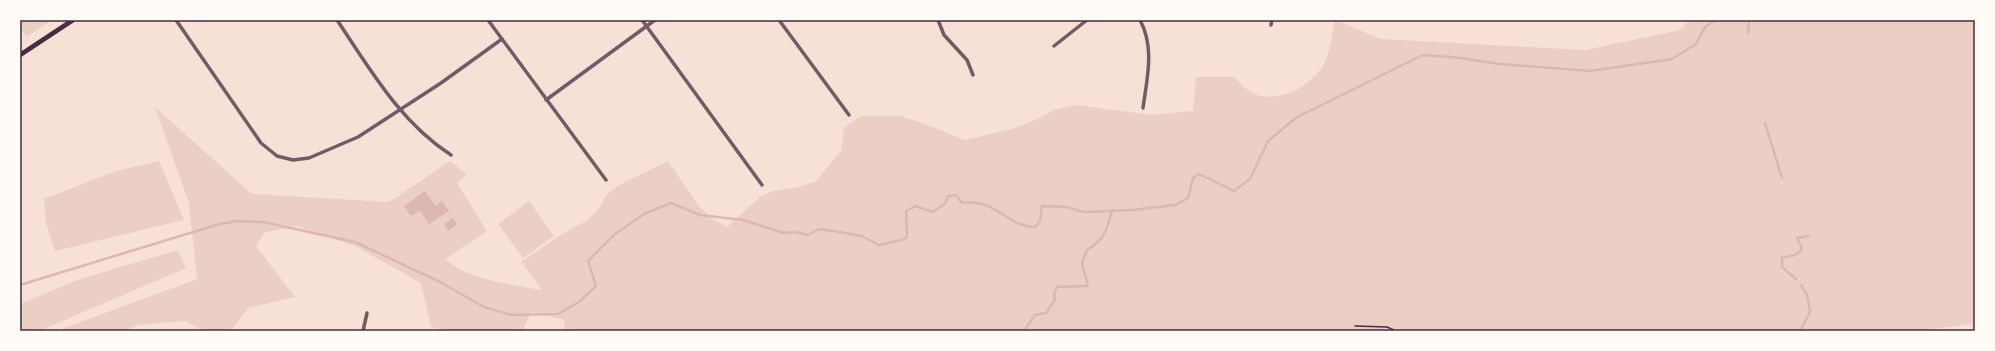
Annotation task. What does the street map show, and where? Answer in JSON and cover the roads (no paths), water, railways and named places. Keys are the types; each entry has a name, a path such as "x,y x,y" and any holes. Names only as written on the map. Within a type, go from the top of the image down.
{"main road":[{"path":"20,55 73,20"}],"street":[{"path":"176,20 258,138 268,150 277,156 293,160 309,158 358,137 441,82 502,39"},
{"path":"337,20 413,125 451,155"},
{"path":"488,20 606,180"},
{"path":"642,20 762,185"},
{"path":"546,100 655,20"},
{"path":"779,20 849,115"},
{"path":"938,20 944,35 967,60 973,75"},
{"path":"1054,46 1087,20"},
{"path":"1140,20 1145,30 1149,49 1143,108"},
{"path":"1271,25 1272,20"},
{"path":"363,331 368,313"}],"waterway":[{"path":"20,285 216,225 236,221 263,222 355,242 440,282 484,307 512,315 558,314 579,302 596,286 588,261 615,234 644,214 671,203 700,215 743,220 784,233 795,232 808,235 819,229 862,236 879,245 902,240 907,237 906,211 916,206 932,212 945,204 948,196 956,195 962,203 973,202 983,204 1025,226 1035,227 1040,221 1042,206 1066,207 1084,212 1133,210 1175,205 1188,198 1193,178 1199,174 1234,191 1250,179 1268,141 1297,117 1423,55 1452,57 1500,64 1590,71 1672,59 1696,44 1705,27 1715,20"},
{"path":"1748,33 1749,20"},
{"path":"1765,123 1782,178"},
{"path":"1024,331 1035,315 1046,313 1055,300 1054,295 1057,287 1088,286 1082,263 1087,250 1102,238 1109,223 1112,210"},
{"path":"1796,279 1782,267 1782,258 1795,255 1800,252 1802,249 1797,238 1809,236"},
{"path":"1800,331 1810,312 1807,295 1801,285"}]}
